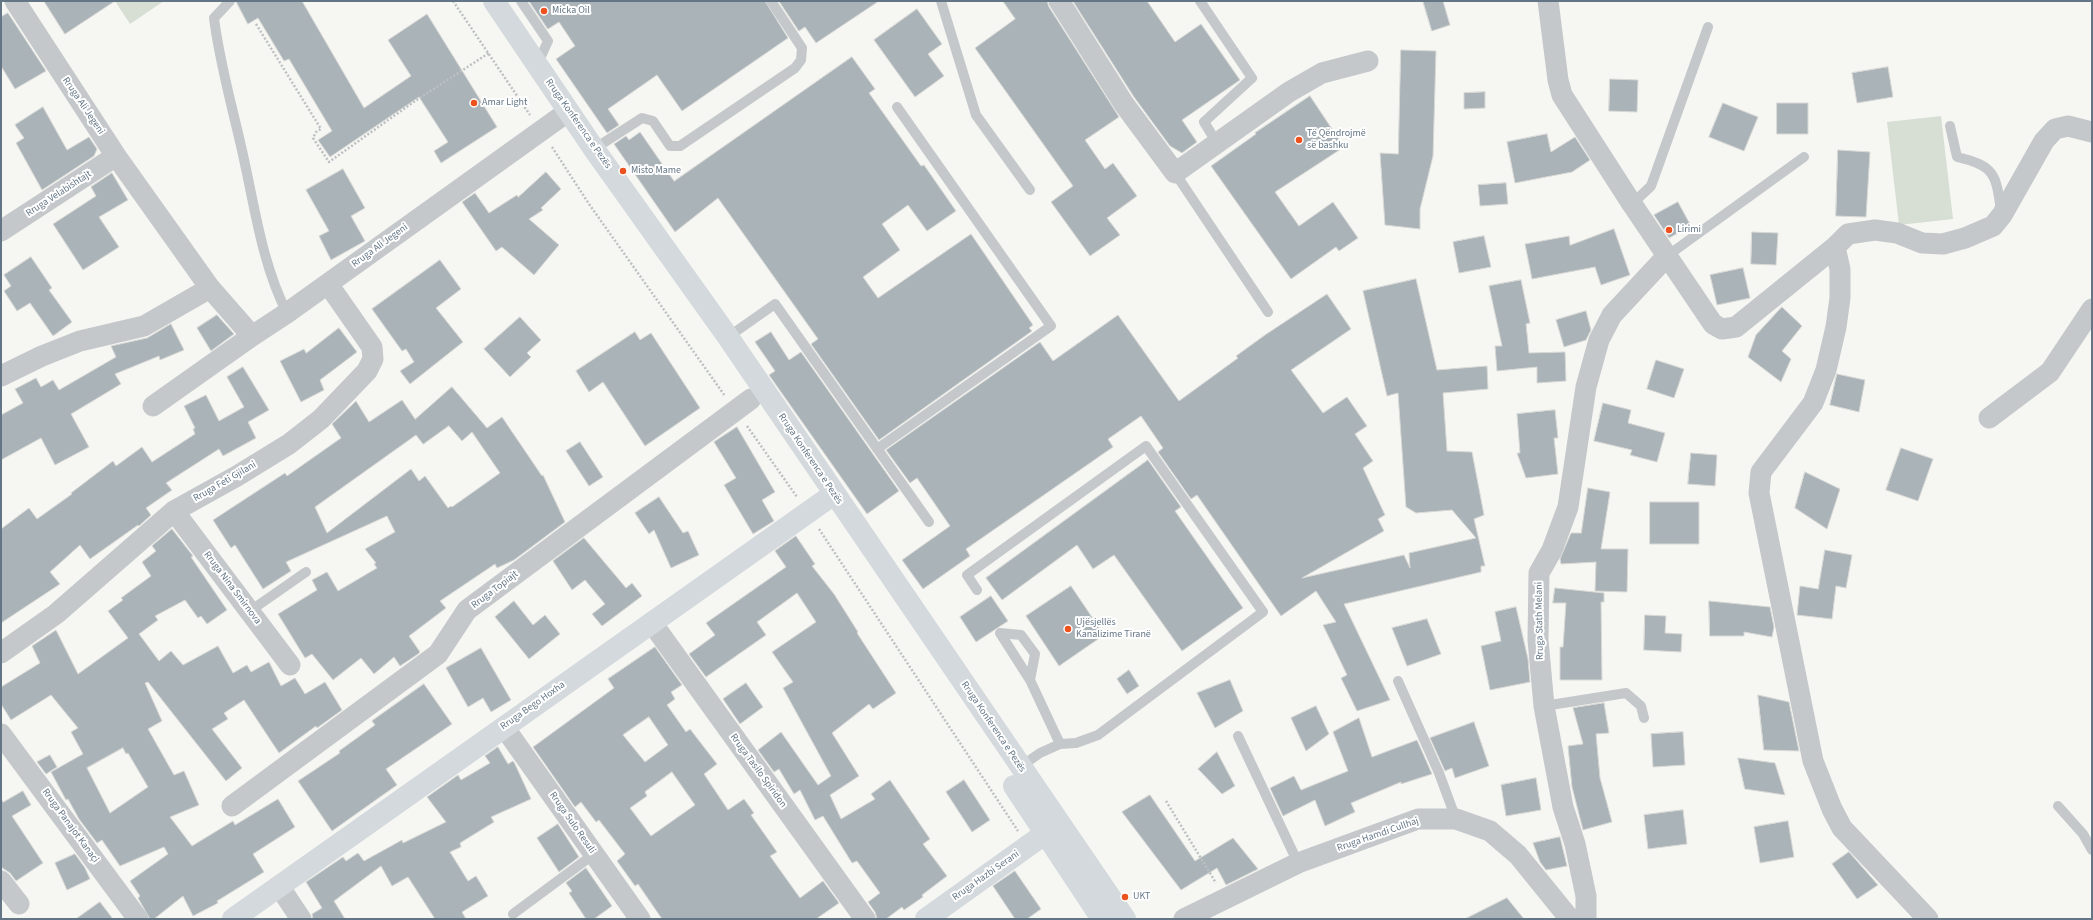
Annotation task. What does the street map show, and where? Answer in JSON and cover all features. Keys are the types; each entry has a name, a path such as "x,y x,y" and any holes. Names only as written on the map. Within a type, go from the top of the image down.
{"main road":[{"name":"Rruga Konferenca e Pezës","path":"477,1 559,118 743,404 821,503 1020,767 1125,919"},
{"name":"Rruga Konferenca e Pezës","path":"494,1 594,149 728,337 821,503 1046,833 1102,919"},
{"name":"Rruga Bego Hoxha","path":"233,919 821,503"},
{"name":"Rruga Hazbi Serani","path":"926,919 1046,833"}],"street":[{"name":"Rruga Ali Jegeni","path":"15,1 116,156 210,288 252,336 328,284 559,118"},
{"path":"1059,1 1124,104 1175,173 1289,92 1322,73 1368,61"},
{"path":"1548,1 1558,80 1562,95 1632,204 1713,324 1722,328 1736,327 1835,247 1848,234 1875,230 1897,233 1922,243 1943,244 1965,238 1993,226 2002,215 2044,141 2055,130 2068,126 2092,132"},
{"name":"Rruga Velabishtajt","path":"1,230 116,156"},
{"path":"1835,247 1840,269 1840,298 1836,327 1826,370 1812,403 1761,472 1759,493 1814,761 1832,809 1842,828 1928,919"},
{"name":"Rruga Stath Melani","path":"1586,919 1586,896 1575,844 1563,807 1544,706 1538,640 1539,573 1552,550 1568,507 1586,387 1599,340 1612,315 1667,256"},
{"name":"Rruga Feti Gjilani","path":"1,653 56,614 174,511 237,476 289,444 321,419 367,371 373,359 372,347 328,284"},
{"path":"1,376 42,356 80,341 144,326 210,288"},
{"path":"1989,418 2050,372 2092,309"},
{"path":"153,406 252,336"},
{"name":"Rruga Topiajt","path":"232,806 438,654 467,610 743,404"},
{"name":"Rruga Nina Smirnova","path":"174,511 290,665"},
{"name":"Rruga Tasilo Spiridon","path":"652,622 864,919"},
{"name":"Rruga Sulo Resuli","path":"504,727 640,919"},
{"name":"Rruga Panajot Kanaçi","path":"1,734 138,919"},
{"name":"Rruga Hamdi Cullhaj","path":"1184,919 1298,863 1418,819 1456,819 1490,831 1518,855 1570,919"},
{"path":"1,881 19,904"},
{"path":"279,886 301,919"}],"lane":[{"path":"230,1 214,18 218,56 235,120 271,278 287,313"},
{"path":"521,1 548,41 537,65"},
{"path":"594,149 642,118 653,121 670,146 680,146 795,68 801,60 802,48 771,1"},
{"path":"941,1 976,115 1030,190"},
{"path":"1200,1 1252,78 1204,122 1217,143"},
{"path":"1632,204 1651,186 1708,27"},
{"path":"877,449 1051,326 897,107"},
{"path":"1950,126 1957,157 1977,162 1989,169 1996,182 2002,215"},
{"path":"1667,256 1804,157"},
{"path":"1175,173 1268,312"},
{"path":"728,337 775,304 929,522"},
{"path":"977,590 967,575 1146,446 1263,612 1098,735 1076,743 1060,744 1040,753 1020,767"},
{"path":"250,611 306,572"},
{"path":"1030,680 1035,654 1020,635 1000,633 1030,680 1060,744"},
{"path":"1398,681 1439,772 1456,819"},
{"path":"1544,706 1626,693 1641,706 1644,718"},
{"path":"1238,736 1298,863"},
{"path":"2058,806 2083,834 2092,850"},
{"path":"513,914 594,854"}],"path":[{"path":"453,1 541,131 588,204 821,503 970,762 1029,846"},
{"path":"256,24 321,129 316,132 313,138 329,162 416,101 489,53"},
{"path":"1166,801 1225,899"}],"shaded area":[{"path":"115,1 164,1 130,24"},
{"path":"1941,116 1953,219 1899,225 1887,122"}],"building":[{"path":"44,1 115,1 65,34"},
{"path":"236,1 302,1 364,108 411,76 388,40 427,14 497,127 441,163 434,151 448,142 419,97 330,157 318,140 332,131 289,59 284,61 258,18 248,24"},
{"path":"529,1 765,1 788,38 682,111 657,75 608,109 619,125 607,133 556,59 575,46 559,22 548,29"},
{"path":"779,1 879,1 816,43 805,27 799,31"},
{"path":"1003,1 1047,1 1049,7 1119,117 1085,140 1105,169 1113,163 1137,196 1107,218 1120,235 1090,256 1051,202 1073,186 975,48 1015,19"},
{"path":"1073,1 1147,1 1175,42 1201,24 1240,80 1182,120 1197,142 1182,153 1170,146 1134,97"},
{"path":"1423,1 1443,1 1450,25 1432,31"},
{"path":"917,9 942,44 928,54 944,76 915,97 874,40"},
{"path":"8,13 46,71 15,89 1,66 1,17"},
{"path":"1401,50 1436,51 1433,156 1420,209 1420,229 1385,225 1380,153 1398,154"},
{"path":"852,57 875,89 869,93 921,166 924,165 956,211 927,231 908,205 882,224 900,250 863,277 878,298 971,234 1033,325 1029,328 1032,331 879,440 811,344 818,339 718,198 675,232 614,144 626,136 629,140 640,132 674,181"},
{"path":"1888,67 1893,97 1857,103 1852,73"},
{"path":"1610,79 1638,80 1637,112 1609,111"},
{"path":"1485,92 1485,108 1464,109 1464,93"},
{"path":"1310,96 1344,147 1275,192 1299,226 1333,202 1358,238 1339,251 1336,247 1291,279 1211,166 1256,134 1255,133"},
{"path":"1723,103 1758,117 1744,151 1709,137"},
{"path":"1777,103 1808,103 1808,134 1777,134"},
{"path":"43,107 67,150 89,137 97,149 94,156 42,190 16,143 24,138 15,125"},
{"path":"1547,134 1551,152 1575,137 1590,160 1572,172 1515,183 1507,142"},
{"path":"1838,150 1870,152 1866,217 1836,216"},
{"path":"343,169 365,208 351,216 365,241 331,260 319,236 329,231 306,190"},
{"path":"546,172 561,189 541,208 543,210 529,219 559,245 534,275 502,247 496,251 462,202 475,193 489,213 517,195 518,197"},
{"path":"112,173 128,200 99,217 119,247 83,270 53,224 96,196 91,187"},
{"path":"1506,183 1508,204 1480,206 1478,185"},
{"path":"1678,202 1691,226 1669,238 1654,215"},
{"path":"1614,229 1630,275 1601,285 1595,267 1532,279 1525,244 1569,236 1570,245"},
{"path":"1752,232 1778,233 1776,265 1751,264"},
{"path":"1484,236 1491,267 1459,273 1453,242"},
{"path":"31,257 52,288 49,290 72,322 53,336 30,303 17,311 4,291 11,286 4,275"},
{"path":"440,260 461,289 436,308 463,342 410,384 400,371 414,362 406,349 402,351 372,309"},
{"path":"1743,268 1750,298 1717,305 1710,275"},
{"path":"1416,279 1437,370 1487,366 1488,389 1443,393 1447,451 1472,452 1484,515 1474,519 1485,566 1481,566 1481,572 1344,604 1390,700 1357,711 1341,678 1347,675 1323,625 1336,622 1316,591 1281,616 1197,495 1191,499 1158,452 1163,448 1141,416 1108,439 1113,447 966,549 970,556 923,589 902,560 950,526 917,478 910,483 886,450 1040,342 1053,361 1118,315 1179,401 1238,358 1236,356 1265,335 1327,294 1351,329 1291,370 1323,413 1347,397 1367,426 1355,434 1373,461 1363,468 1385,515 1378,519 1384,531 1302,578 1404,555 1410,568 1409,553 1476,538 1452,510 1416,513 1406,507 1398,393 1387,396 1363,291"},
{"path":"1521,280 1530,323 1526,324 1529,353 1565,352 1566,381 1537,383 1537,367 1497,371 1495,346 1502,346 1489,286"},
{"path":"1782,307 1802,326 1782,351 1791,359 1781,382 1748,357 1756,335"},
{"path":"1586,311 1591,330 1586,340 1564,347 1556,320"},
{"path":"217,315 234,334 211,351 197,328"},
{"path":"520,317 541,340 527,353 531,357 510,377 484,349"},
{"path":"171,324 184,350 160,360 159,356 115,374 121,384 71,414 89,447 55,465 41,438 1,460 1,415 23,403 15,389 36,378 41,387 53,380 59,390 116,357 111,346 147,338"},
{"path":"339,328 357,352 320,380 324,390 301,402 280,361 304,349 306,353"},
{"path":"635,332 640,340 651,333 700,408 645,446 603,382 589,392 576,371"},
{"path":"771,332 789,360 801,352 899,491 867,514 769,375 775,371 755,342"},
{"path":"1656,360 1684,369 1674,398 1647,389"},
{"path":"243,367 269,410 248,422 256,438 223,456 219,449 166,483 172,490 146,508 151,515 139,526 138,525 90,559 80,545 50,572 60,584 1,623 1,529 29,508 37,519 72,494 71,493 113,461 116,466 142,447 152,462 195,434 193,429 195,428 184,406 206,395 219,421 244,407 227,377"},
{"path":"1837,374 1865,380 1859,412 1830,405"},
{"path":"452,387 487,428 502,417 542,476 543,475 565,522 514,560 497,568 495,564 440,601 446,608 409,636 420,652 418,654 400,666 394,657 374,674 361,658 333,680 312,654 305,658 278,614 317,590 312,580 327,572 338,591 377,568 374,564 376,563 365,549 395,532 387,516 286,562 291,571 263,589 235,545 231,548 213,520 285,473 287,476 341,438 332,424 356,401 369,422 402,400 415,419","holes":["449,426 462,441 472,432 500,473 452,507 451,506 448,508 425,476 419,481 411,469 327,533 315,507 416,435 423,444"]},
{"path":"1603,403 1631,410 1628,423 1665,433 1657,462 1630,455 1632,450 1594,441"},
{"path":"1555,410 1558,438 1554,438 1558,474 1526,478 1517,453 1520,453 1517,414"},
{"path":"737,427 775,492 762,500 774,521 753,534 724,485 736,478 714,442"},
{"path":"580,442 603,477 589,486 566,451"},
{"path":"1901,448 1933,459 1918,501 1886,490"},
{"path":"1691,453 1717,455 1715,486 1688,484"},
{"path":"1148,460 1181,507 1175,511 1243,608 1182,651 1114,555 1093,569 1077,545 1002,600 986,578"},
{"path":"1805,472 1840,489 1827,529 1795,508"},
{"path":"1588,488 1610,492 1601,549 1628,549 1627,592 1595,591 1596,562 1561,564 1560,559 1571,533 1581,533"},
{"path":"659,497 683,533 688,531 699,555 671,568 654,530 649,534 635,513"},
{"path":"1650,502 1699,502 1699,544 1650,544"},
{"path":"172,529 193,556 191,557 227,610 207,624 201,616 198,618 185,600 155,616 158,620 139,634 159,661 171,651 183,665 218,646 233,673 247,665 251,672 269,662 281,686 295,678 305,694 325,682 342,710 317,728 316,726 279,753 244,700 224,713 228,719 212,729 242,768 226,781 148,682 145,683 162,721 148,729 174,775 184,771 199,805 170,817 192,846 233,821 235,825 278,799 295,827 253,854 264,872 217,901 218,903 193,916 183,896 154,919 150,919 138,898 140,896 130,881 168,854 164,847 120,866 102,840 97,843 79,819 68,799 66,800 51,772 83,754 71,732 78,728 51,695 11,720 1,704 1,687 40,663 32,646 56,630 78,674 128,638 108,611 123,600 121,598 151,576 142,562 156,551 152,546","holes":["123,748 126,754 128,753 148,787 110,813 87,768"]},
{"path":"796,536 815,564 812,566 834,594 858,632 857,633 896,693 873,709 869,704 832,733 859,776 830,795 841,819 875,799 871,794 890,780 930,839 923,844 947,876 922,895 923,897 904,910 902,907 886,919 877,919 875,912 868,902 880,893 857,861 852,863 823,816 815,820 800,790 794,794 779,769 774,772 758,750 781,732 818,785 831,776 783,688 793,682 772,652 816,622 797,593 757,622 766,635 706,677 689,654 715,635 706,623 786,567 775,551"},
{"path":"584,538 626,588 632,583 642,596 602,626 592,614 605,604 585,580 572,590 553,561"},
{"path":"1825,550 1852,555 1846,588 1836,586 1832,619 1797,615 1800,586 1818,589"},
{"path":"1071,586 1104,635 1059,666 1026,616"},
{"path":"1555,588 1604,593 1604,602 1601,602 1602,680 1560,680 1560,647 1563,647 1566,603 1553,603"},
{"path":"991,596 1008,621 976,642 960,617"},
{"path":"514,601 533,625 545,615 560,634 529,659 495,617"},
{"path":"1709,601 1770,607 1774,627 1772,637 1744,632 1744,636 1710,636"},
{"path":"1516,607 1528,659 1530,682 1490,690 1481,646 1501,641 1495,612"},
{"path":"1645,615 1666,616 1665,633 1682,634 1681,652 1644,650"},
{"path":"1427,619 1441,654 1407,666 1392,628"},
{"path":"655,647 682,685 671,692 675,699 667,705 686,732 690,729 717,764 704,774 728,810 744,799 754,813 751,815 777,852 770,856 800,898 823,881 839,903 816,919 662,919 638,884 635,886 617,861 625,854 599,820 596,822 581,802 575,807 533,747 614,688 608,679","holes":["649,717 668,745 645,762 623,735","672,772 695,805 651,836 630,808 647,796 645,792"]},
{"path":"481,648 511,700 491,712 483,698 468,707 446,668"},
{"path":"1129,670 1139,686 1127,694 1117,679"},
{"path":"1230,680 1243,711 1215,728 1197,693"},
{"path":"746,683 763,707 740,724 723,699"},
{"path":"424,684 452,724 386,769 397,785 332,831 298,781 340,753 339,751 375,725 372,721"},
{"path":"1758,695 1789,702 1799,751 1764,750"},
{"path":"1604,703 1609,733 1596,734 1600,778 1612,822 1583,830 1572,787 1568,746 1583,744 1573,708"},
{"path":"1316,706 1329,734 1306,751 1291,718"},
{"path":"1359,718 1372,757 1417,740 1432,774 1401,784 1401,782 1351,803 1355,812 1325,826 1315,800 1283,816 1270,788 1294,776 1301,790 1348,771 1333,732"},
{"path":"1474,722 1489,766 1455,778 1452,768 1445,771 1430,738"},
{"path":"1683,732 1685,765 1653,767 1651,734"},
{"path":"498,747 508,764 513,761 515,764 531,799 491,817 494,822 460,843 461,847 450,852 468,881 476,876 488,896 462,912 466,919 435,919 408,877 392,886 381,866 334,901 345,919 313,919 312,914 322,908 306,882 343,857 346,861 358,853 364,861 402,840 403,843 446,822 427,797 458,775 461,780 490,763 485,756"},
{"path":"1217,752 1235,786 1222,794 1198,769"},
{"path":"50,755 57,767 46,774 37,762"},
{"path":"1738,758 1775,763 1785,795 1745,789"},
{"path":"1536,778 1541,810 1506,816 1501,785"},
{"path":"964,780 990,820 972,832 946,792"},
{"path":"23,791 31,805 12,816 43,863 16,881 10,873 1,867 1,799 3,802"},
{"path":"1150,795 1195,861 1233,838 1258,869 1226,885 1217,868 1181,890 1122,812"},
{"path":"1683,810 1687,844 1648,849 1644,815"},
{"path":"1788,821 1794,857 1760,863 1754,827"},
{"path":"558,824 579,857 559,872 537,838"},
{"path":"1560,837 1567,866 1546,870 1540,862 1533,843"},
{"path":"1849,852 1878,885 1857,899 1832,864"},
{"path":"75,854 85,868 90,879 67,890 55,863"},
{"path":"586,868 612,906 594,919 586,919 569,893 572,891 566,883"},
{"path":"1015,871 1041,909 1027,919 1015,919 993,886"},
{"path":"1507,898 1524,919 1465,919"},
{"path":"100,902 113,919 76,919"}],"place":[{"name":"Micka Oil","path":"544,11"},
{"name":"Amar Light","path":"474,103"},
{"name":"Të Qëndrojmë së bashku","path":"1299,140"},
{"name":"Misto Mame","path":"623,171"},
{"name":"Lirimi","path":"1669,230"},
{"name":"Ujësjellës Kanalizime Tiranë","path":"1068,629"},
{"name":"UKT","path":"1125,897"}]}
